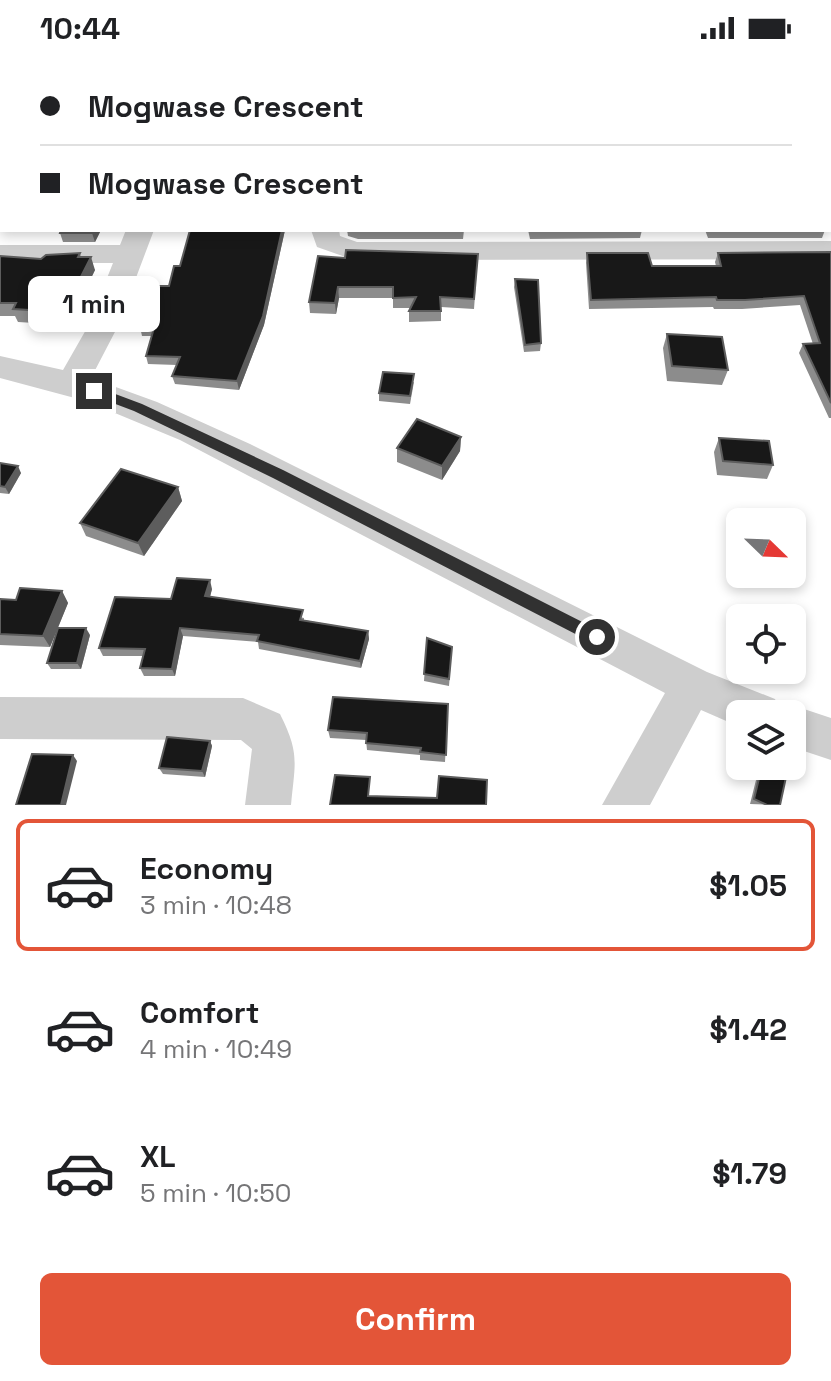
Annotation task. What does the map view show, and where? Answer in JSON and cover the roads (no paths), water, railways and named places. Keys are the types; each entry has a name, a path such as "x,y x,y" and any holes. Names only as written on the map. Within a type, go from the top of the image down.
{"street":[{"path":"325,232 327,241 354,251 498,241 673,240 831,250"},
{"path":"0,254 136,242 102,328 72,383"},
{"path":"0,367 72,383 138,407 278,474 692,686 726,700"},
{"path":"625,805 692,686"},
{"path":"0,718 243,719 265,729 274,748 268,805"},
{"path":"806,731 831,739"}]}
